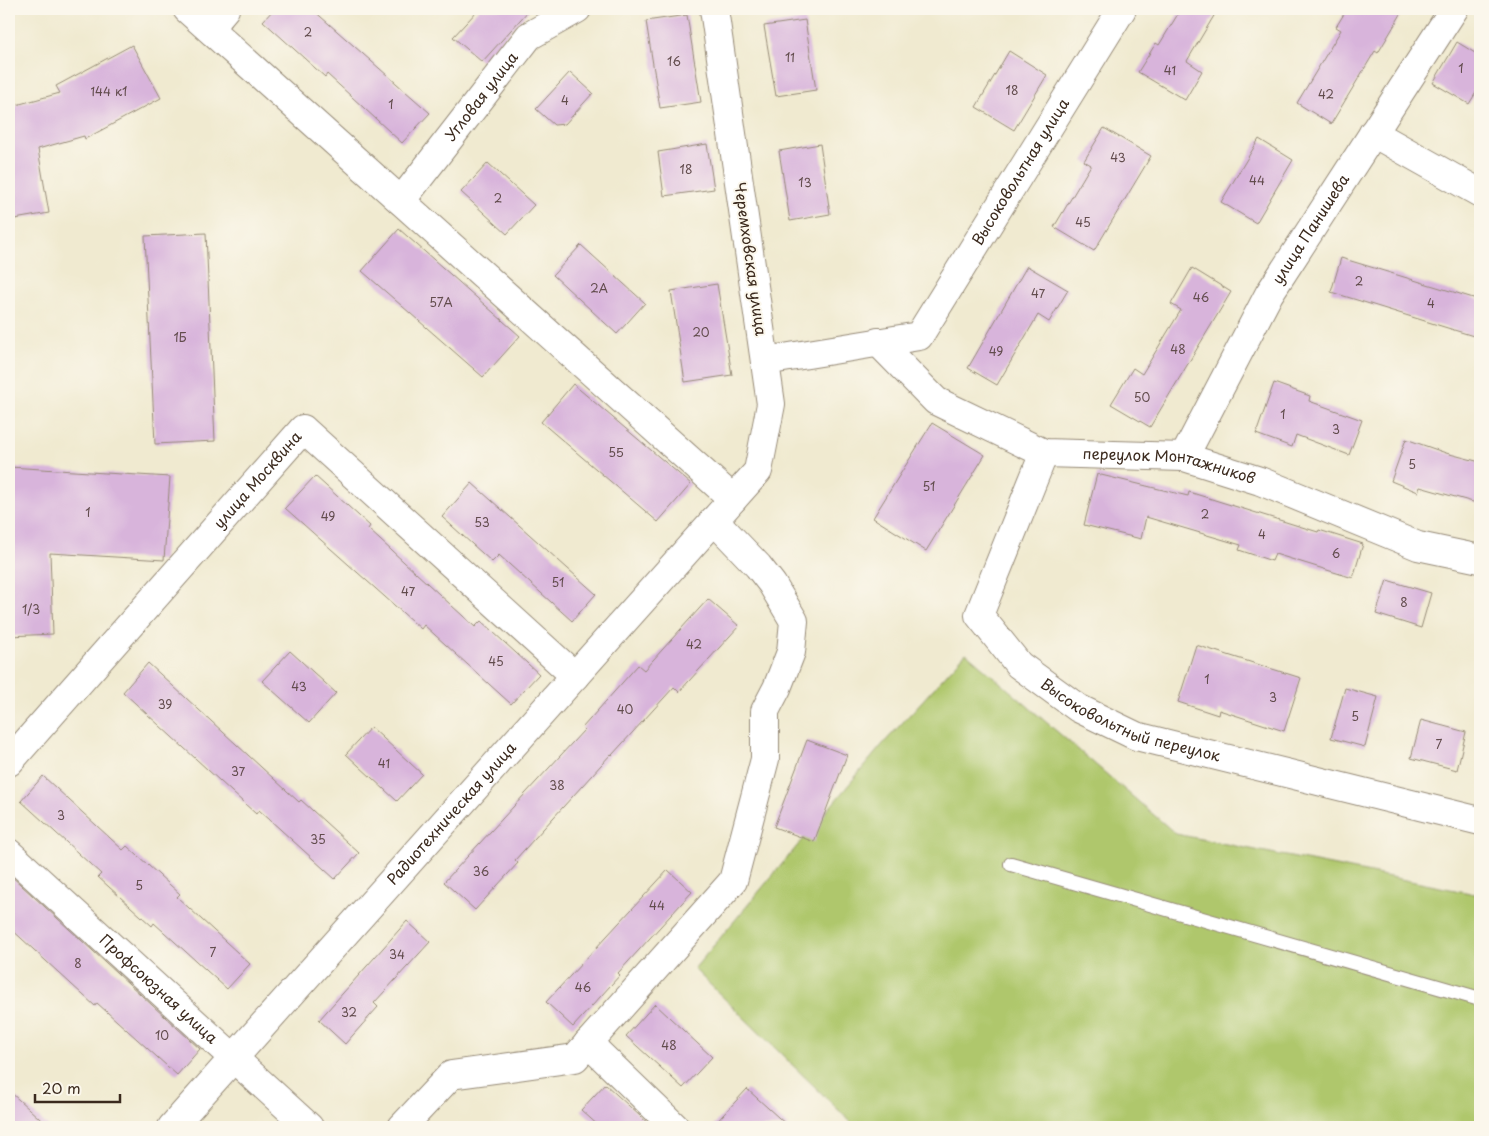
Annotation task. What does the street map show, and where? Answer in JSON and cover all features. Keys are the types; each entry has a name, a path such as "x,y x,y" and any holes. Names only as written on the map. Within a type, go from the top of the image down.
{"street":[{"path":"187,9 217,18 402,201 733,499"},
{"name":"Угловая улица","path":"402,201 529,36 577,9"},
{"name":"Черемховская улица","path":"714,9 771,404 758,471 733,499"},
{"name":"Высоковольтная улица","path":"878,342 919,336 1122,9"},
{"name":"улица Панишева","path":"1184,457 1269,294 1454,9"},
{"path":"1374,132 1480,194"},
{"path":"765,361 878,342"},
{"name":"переулок Монтажников","path":"878,342 936,401 1044,453 1184,457 1260,481 1418,546 1480,559"},
{"name":"улица Москвина","path":"9,762 303,429 575,676"},
{"name":"Высоковольтный переулок","path":"1044,453 979,615 1019,665 1078,708 1136,736 1480,821"},
{"name":"Радиотехническая улица","path":"172,1127 733,499"},
{"path":"402,1127 451,1075 575,1058 733,881 765,758 765,711 777,688 791,652 794,621 772,584 758,566 714,520"},
{"name":"Профсоюзная улица","path":"9,853 309,1127"},
{"path":"588,1043 675,1127"}],"lane":[{"path":"1012,864 1480,999"}],"green space":[{"path":"966,653 1176,834 1480,895 1480,1127 856,1127 694,969 882,745"}],"building":[{"path":"274,9 312,9 430,113 402,143 327,74 325,77 263,21"},
{"path":"479,9 530,9 482,62 453,37"},
{"path":"1181,9 1218,9 1187,61 1202,71 1185,100 1138,72 1156,43 1159,45"},
{"path":"1347,9 1404,9 1378,53 1375,51 1331,124 1297,103 1341,30 1336,27"},
{"path":"687,15 701,102 660,108 646,21"},
{"path":"805,20 816,90 776,96 764,26"},
{"path":"1457,42 1480,56 1480,86 1469,104 1433,83"},
{"path":"132,45 161,98 85,139 84,136 38,149 49,213 9,220 9,107 60,93 56,86"},
{"path":"1009,51 1047,75 1014,130 976,107"},
{"path":"570,72 593,93 565,124 554,125 536,109"},
{"path":"1104,128 1151,156 1094,251 1054,227 1091,165 1084,161"},
{"path":"1259,139 1293,160 1256,223 1221,202"},
{"path":"707,144 714,189 664,196 658,152"},
{"path":"820,144 830,214 790,221 779,151"},
{"path":"488,163 534,205 507,234 461,192"},
{"path":"399,229 520,336 483,377 362,271"},
{"path":"206,233 215,441 155,444 145,236"},
{"path":"581,245 645,303 617,334 553,275"},
{"path":"1341,258 1480,300 1480,338 1331,292"},
{"path":"1027,266 1068,290 1049,322 1038,315 997,385 968,368"},
{"path":"1192,268 1231,292 1150,427 1111,404 1133,368 1142,374 1181,310 1171,304"},
{"path":"717,284 732,375 685,382 671,291"},
{"path":"1274,383 1310,396 1309,401 1362,420 1349,455 1296,435 1292,447 1256,434"},
{"path":"573,384 691,484 658,522 541,422"},
{"path":"932,423 985,455 926,551 873,518"},
{"path":"1406,439 1480,462 1480,504 1420,487 1418,492 1391,481"},
{"path":"9,467 170,477 164,560 50,553 53,634 9,636"},
{"path":"1097,474 1188,496 1189,492 1363,544 1353,578 1275,554 1272,561 1239,550 1241,545 1146,517 1141,539 1084,525"},
{"path":"315,476 370,526 368,529 475,627 481,621 539,674 511,704 424,625 421,629 285,508"},
{"path":"472,483 596,594 572,621 499,555 492,562 442,517"},
{"path":"1387,580 1431,593 1421,628 1376,614"},
{"path":"708,599 739,626 679,692 674,687 611,754 515,860 518,863 475,910 444,882 584,730 582,728 638,665 644,670"},
{"path":"1196,645 1301,678 1284,731 1219,710 1218,715 1178,702"},
{"path":"290,651 336,693 309,723 262,681"},
{"path":"148,663 299,802 301,800 359,853 335,879 259,810 256,814 123,692"},
{"path":"1345,688 1378,697 1365,747 1331,738"},
{"path":"1421,720 1466,732 1457,770 1411,758"},
{"path":"371,727 422,774 397,801 346,754"},
{"path":"807,740 847,755 814,842 774,827"},
{"path":"43,776 123,850 127,846 180,894 177,897 250,964 227,989 154,923 152,926 98,877 101,874 21,801"},
{"path":"668,870 692,892 618,973 620,975 573,1027 546,1002"},
{"path":"9,874 200,1049 177,1075 97,1003 95,1006 9,927"},
{"path":"407,921 430,942 374,1003 378,1007 345,1044 319,1020"},
{"path":"655,1004 712,1057 683,1088 626,1036"},
{"path":"605,1084 652,1127 600,1127 581,1110"},
{"path":"747,1089 789,1127 712,1127"},
{"path":"9,1091 49,1127 9,1127"}]}
